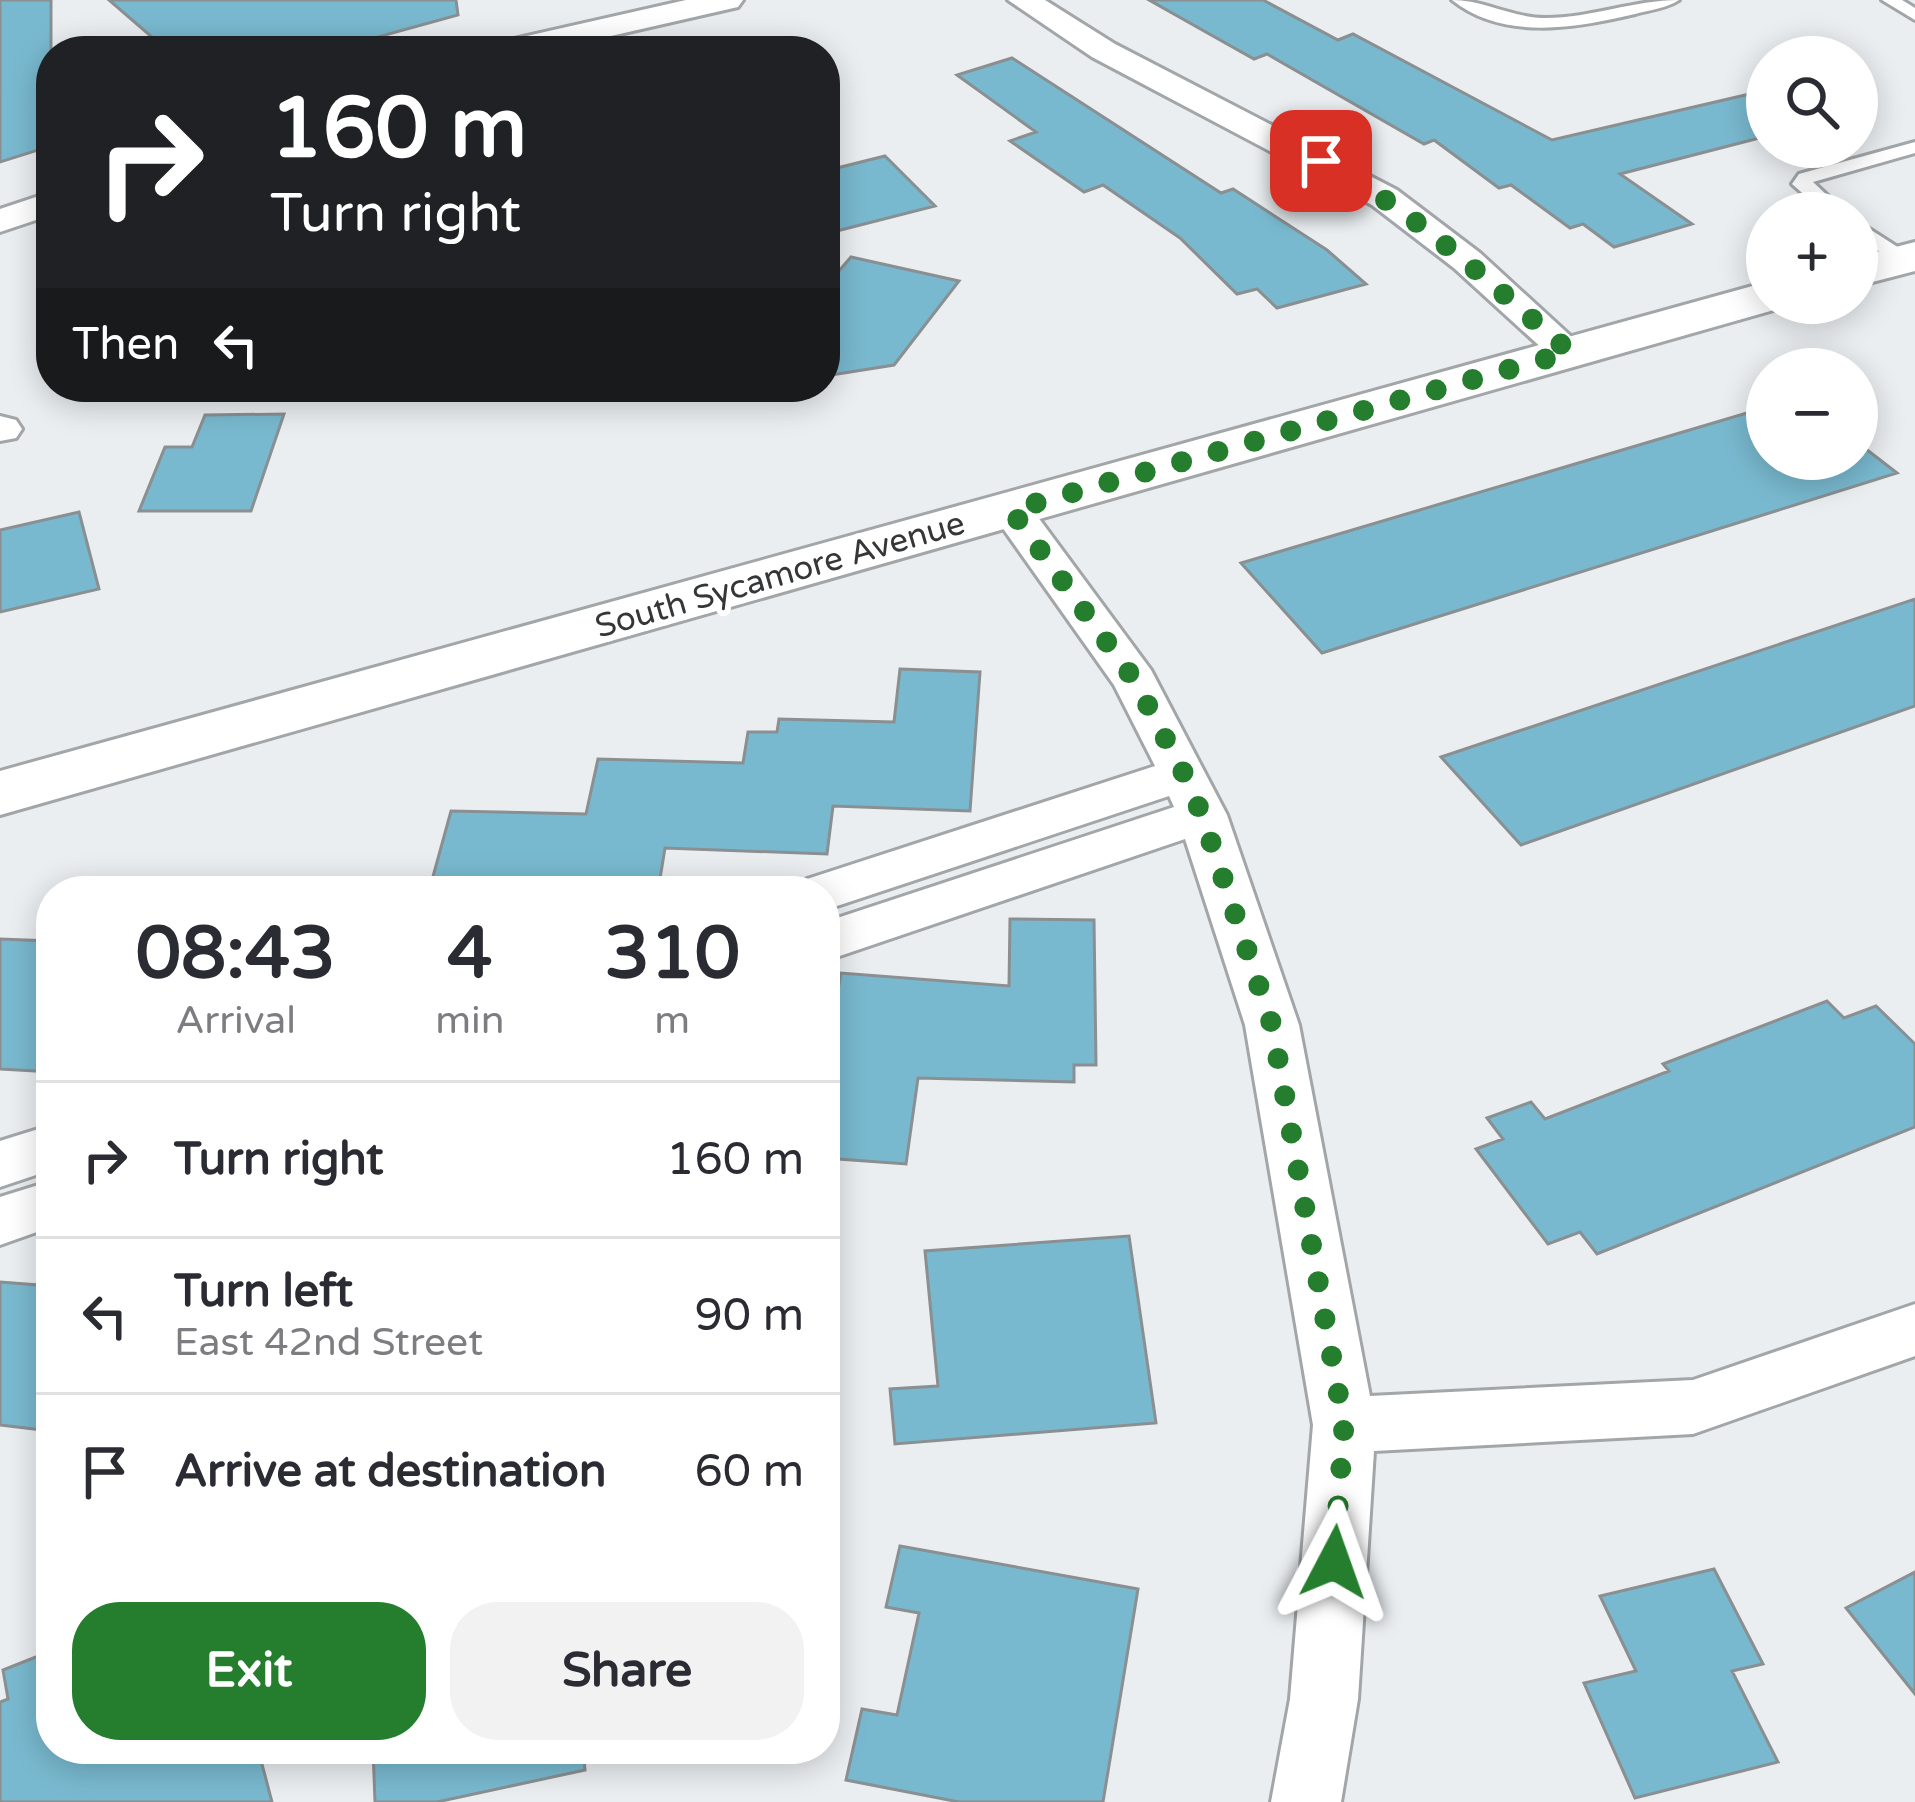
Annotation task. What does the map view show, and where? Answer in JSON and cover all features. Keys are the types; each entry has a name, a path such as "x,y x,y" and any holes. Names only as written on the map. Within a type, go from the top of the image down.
{"main road":[{"path":"1878,266 1909,257"},
{"name":"South Sycamore Avenue","path":"0,793 1746,303"}],"street":[{"path":"569,36 727,0"},
{"path":"1024,0 1086,42 1360,182 1459,255 1570,352"},
{"path":"0,221 36,208"},
{"path":"1011,510 1135,681 1193,794 1272,1025 1344,1425 1324,1699 1306,1802"},
{"path":"840,888 1193,794"},
{"path":"840,936 1193,794"},
{"path":"0,1164 36,1152"},
{"path":"0,1221 36,1209"},
{"path":"1344,1425 1694,1407 1915,1330"}],"lane":[{"path":"1460,0 1501,18 1542,26 1671,0"},
{"path":"1900,1 1915,15"},
{"path":"1811,192 1801,184 1806,178 1915,147"},
{"path":"1878,239 1909,257"}],"building":[{"path":"0,0 51,0 51,36 36,36 36,151 0,162"},
{"path":"109,0 456,0 458,15 382,36 151,36"},
{"path":"1149,0 1263,0 1338,40 1353,34 1552,140 1746,95 1746,141 1620,174 1692,224 1614,247 1583,224 1570,228 1511,185 1499,188 1434,140 1424,144 1267,54 1254,59"},
{"path":"1012,58 1221,193 1233,189 1327,250 1366,284 1277,308 1257,289 1237,294 1180,238 1103,185 1084,192 1010,141 1036,132 957,75"},
{"path":"885,156 935,206 840,230 840,167"},
{"path":"851,257 959,281 894,365 840,374 840,270"},
{"path":"1746,413 1746,480 1875,480 1322,653 1241,563"},
{"path":"284,414 251,511 139,511 165,447 192,447 205,415"},
{"path":"1878,458 1897,473 1878,479"},
{"path":"79,512 99,589 0,612 0,530"},
{"path":"1915,599 1915,706 1521,845 1441,757"},
{"path":"900,669 980,672 970,811 833,806 827,854 665,848 660,876 433,876 451,811 586,814 598,759 743,763 748,732 777,732 779,719 894,722"},
{"path":"1010,919 1094,920 1096,1065 1074,1065 1074,1082 918,1078 906,1164 840,1159 841,973 1009,986"},
{"path":"0,939 36,940 36,1071 0,1069"},
{"path":"1827,1001 1844,1018 1876,1006 1915,1044 1915,1127 1597,1254 1580,1232 1548,1244 1476,1149 1503,1139 1487,1118 1531,1102 1545,1119 1669,1071 1663,1064"},
{"path":"1129,1236 1156,1423 895,1444 890,1389 938,1386 925,1251"},
{"path":"0,1282 36,1285 36,1429 0,1425"},
{"path":"900,1546 1138,1589 1103,1802 959,1802 846,1780 862,1709 897,1715 919,1613 886,1607"},
{"path":"1714,1569 1763,1664 1732,1671 1778,1762 1635,1798 1584,1683 1636,1671 1600,1596"},
{"path":"1915,1572 1915,1694 1846,1608"},
{"path":"36,1657 36,1764 262,1764 272,1802 0,1802 0,1702 8,1699 3,1670"},
{"path":"374,1764 584,1764 585,1770 437,1802 375,1802"}],"route":[{"path":"1321,161 1360,182 1459,255 1570,352 1011,510 1135,681 1184,774 1272,1025 1344,1425 1334,1562"}]}
